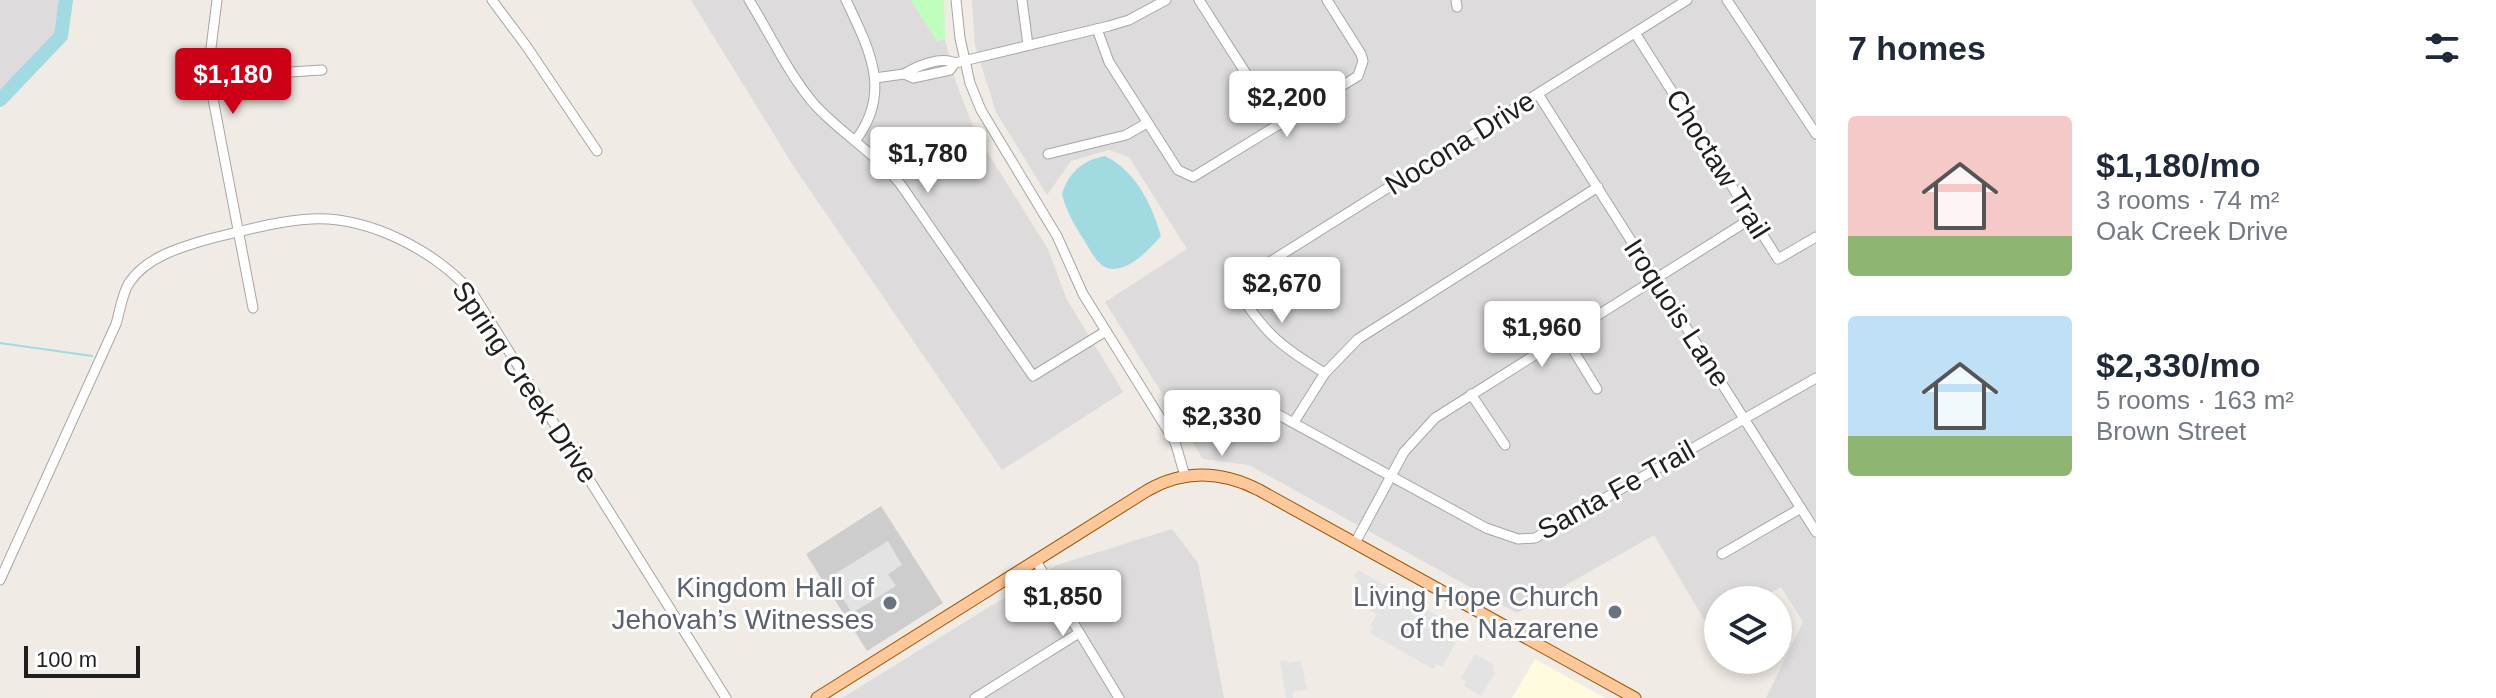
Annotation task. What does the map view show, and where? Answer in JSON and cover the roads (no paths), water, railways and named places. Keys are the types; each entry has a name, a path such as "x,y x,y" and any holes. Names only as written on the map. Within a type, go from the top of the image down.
{"main road":[{"path":"817,698 1148,490 1185,476 1207,474 1236,480 1635,698"}],"street":[{"path":"217,0 210,77 253,308"},
{"path":"492,0 597,151"},
{"path":"749,0 804,90 833,123 885,166 901,185 1033,376 1106,331"},
{"path":"846,0 870,52 875,78 870,117 855,141"},
{"path":"956,0 960,62 987,123 1050,224 1083,294 1175,442 1185,476"},
{"path":"1022,0 1028,45"},
{"path":"875,78 904,74 913,68 948,59 960,62 1097,29 1129,20 1166,0"},
{"path":"1199,0 1279,125"},
{"path":"1097,29 1109,62 1178,170 1186,176 1198,176 1358,76 1362,66 1361,54 1327,0"},
{"name":"Nocona Drive","path":"1325,373 1270,336 1233,285 1687,0"},
{"path":"1727,0 1816,134"},
{"name":"Choctaw Trail","path":"1635,33 1778,259 1816,237"},
{"path":"210,77 322,70"},
{"name":"Iroquois Lane","path":"1538,94 1816,532"},
{"path":"1048,154 1119,137 1147,123"},
{"path":"1294,422 1325,373 1358,339 1598,187"},
{"path":"1355,543 1404,452 1423,428 1471,394 1752,218"},
{"name":"Spring Creek Drive","path":"0,580 116,324 129,283 168,253 238,232 312,219 338,221 409,242 464,283 473,294 726,698"},
{"path":"1564,335 1597,389"},
{"name":"Santa Fe Trail","path":"1241,406 1255,402 1486,528 1523,540 1535,538 1816,378"},
{"path":"1471,394 1505,445"},
{"path":"1722,554 1801,508"},
{"path":"1036,561 1119,698"},
{"path":"975,698 1079,633"}],"water":[{"path":"1105,156 1126,170 1141,190 1161,236 1135,261 1111,269 1095,257 1071,218 1062,194 1078,168"}],"waterway":[{"path":"0,100 61,36 66,0"},
{"path":"0,343 92,356"}],"place":[{"name":"Kingdom Hall of Jehovah’s Witnesses","path":"890,603"},
{"name":"Living Hope Church of the Nazarene","path":"1615,612"}]}
